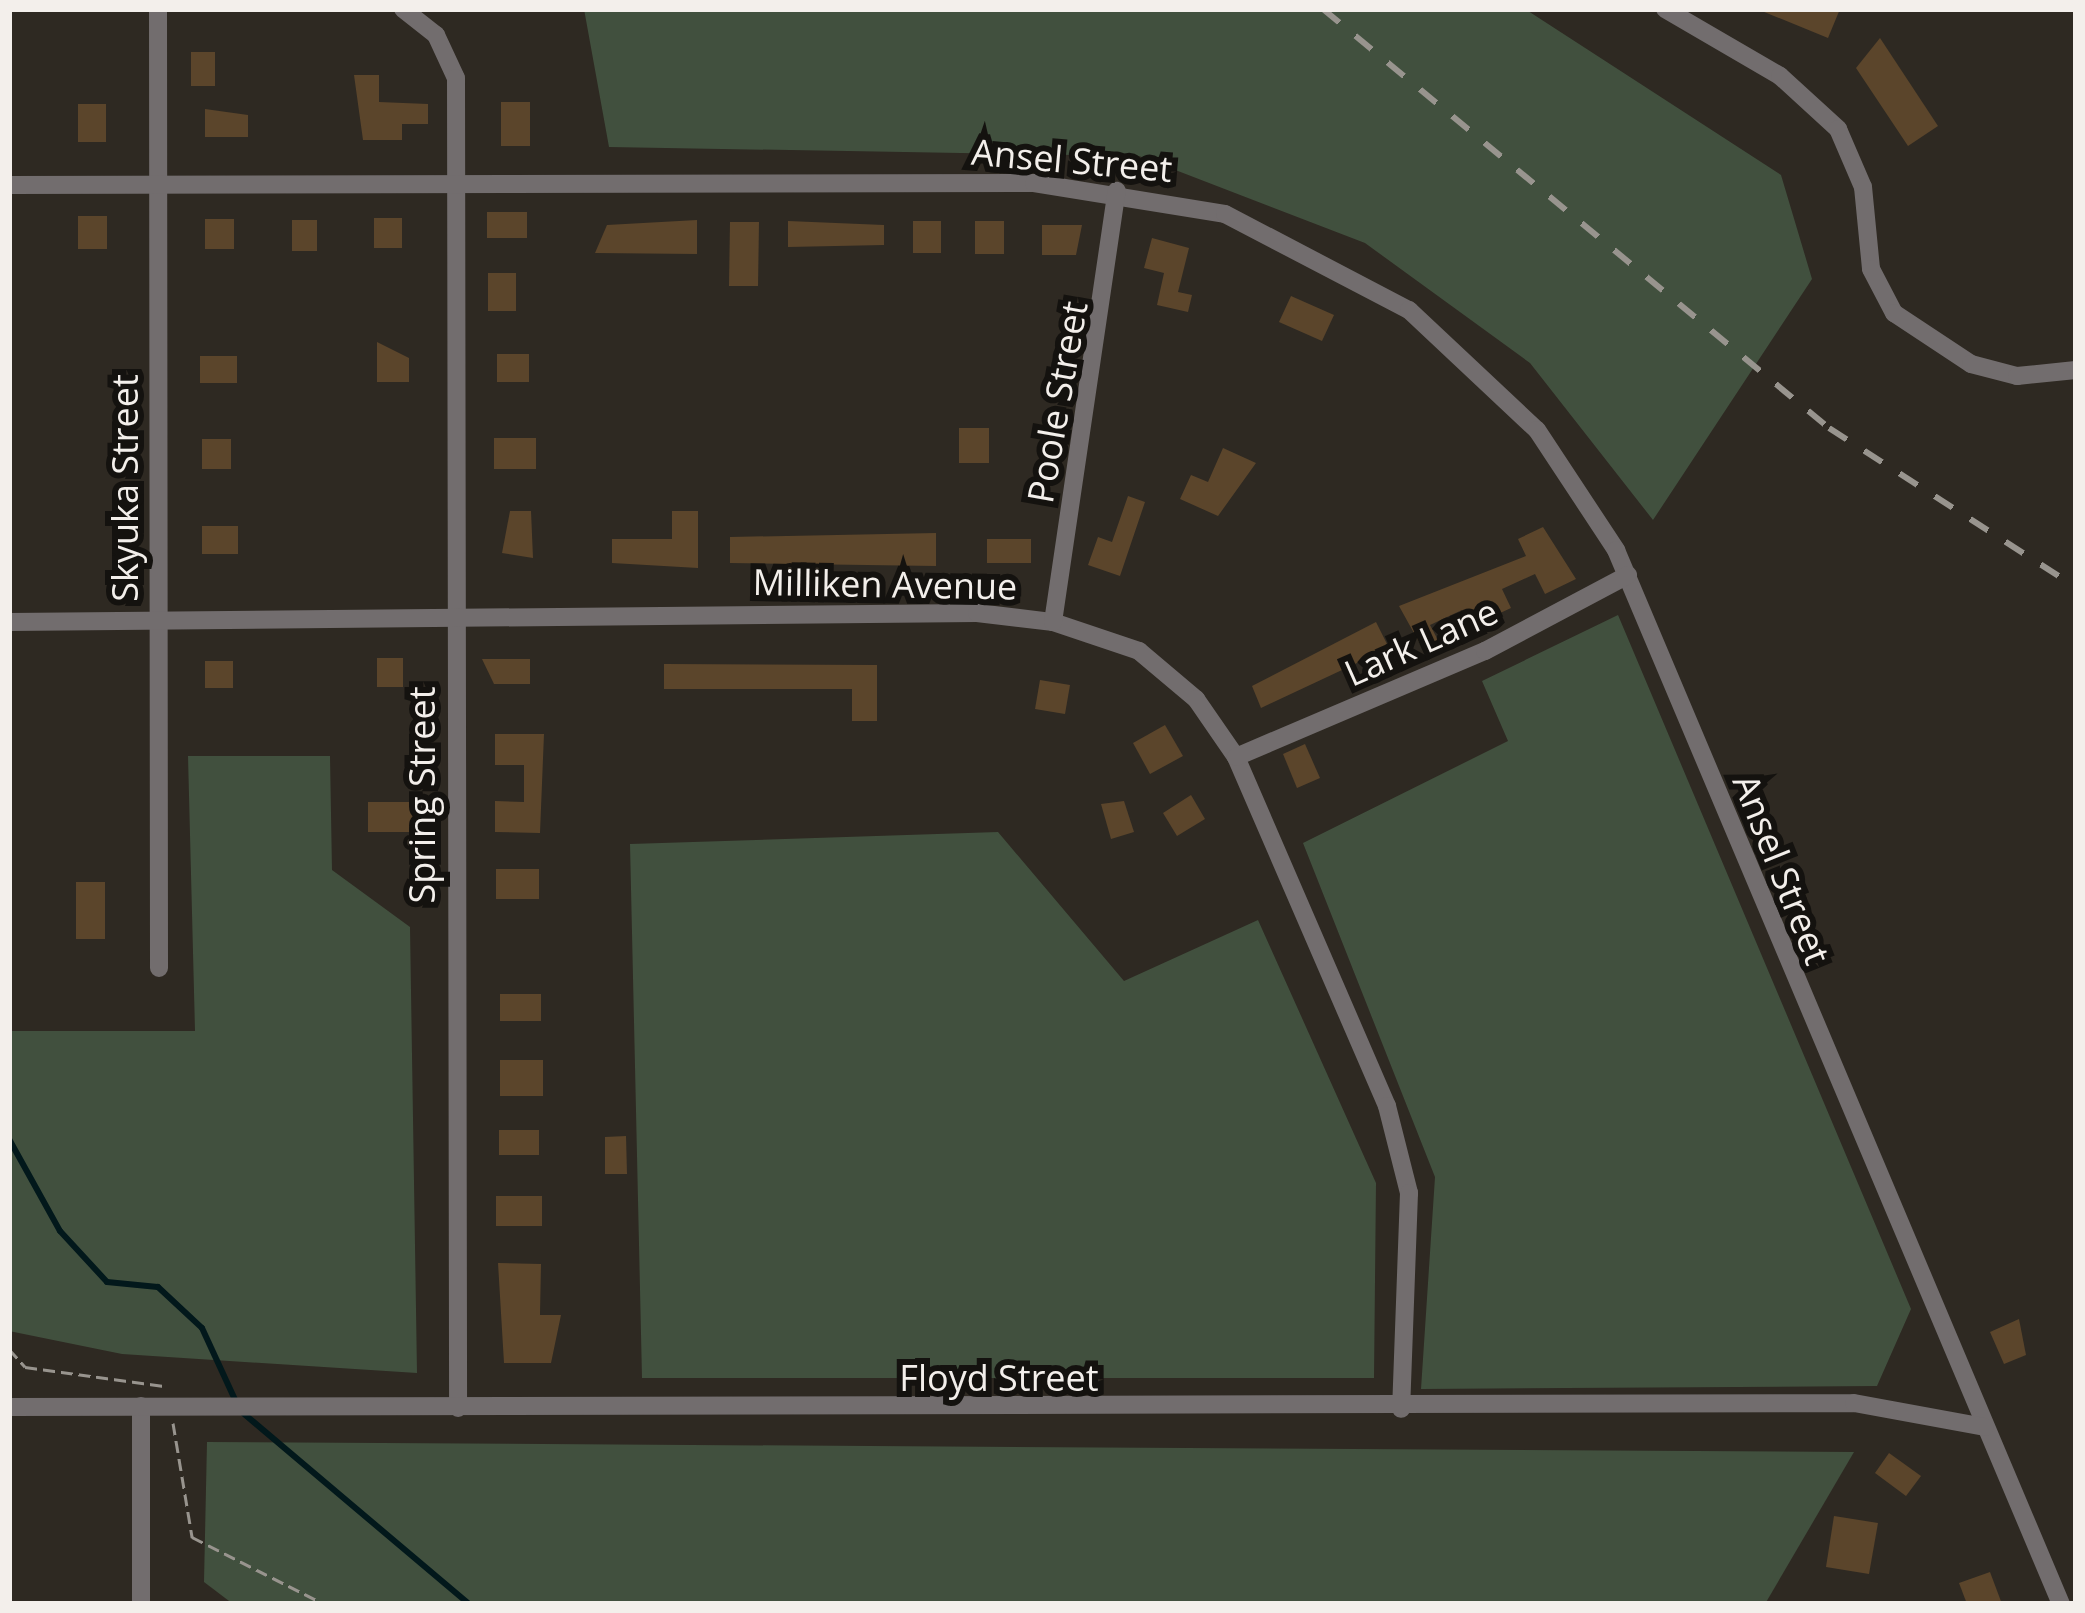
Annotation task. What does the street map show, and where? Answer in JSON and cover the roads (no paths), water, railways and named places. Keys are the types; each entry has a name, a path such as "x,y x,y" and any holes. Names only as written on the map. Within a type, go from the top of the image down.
{"street":[{"name":"Skyuka Street","path":"158,9 159,968"},
{"name":"Spring Street","path":"403,9 451,58 458,1408"},
{"path":"1665,9 1780,76 1838,129 1863,187 1871,269 1894,313 1971,364 2017,376 2076,370"},
{"name":"Ansel Street","path":"9,185 455,182 1118,191 1244,221 1409,310 1537,430 1628,575 2061,1604"},
{"name":"Poole Street","path":"1053,622 1118,191"},
{"name":"Lark Lane","path":"1236,757 1485,651 1628,575"},
{"name":"Milliken Avenue","path":"9,622 454,615 1053,622 1156,664 1236,757 1402,1148 1410,1237 1400,1409"},
{"name":"Floyd Street","path":"9,1407 1400,1409 1854,1403 1985,1426"},
{"path":"141,1406 141,1604"}],"waterway":[{"path":"9,1139 60,1231 107,1282 158,1287 202,1328 236,1402"},
{"path":"243,1413 469,1604"}],"railway":[{"path":"1323,9 1829,428 2076,587"}]}
